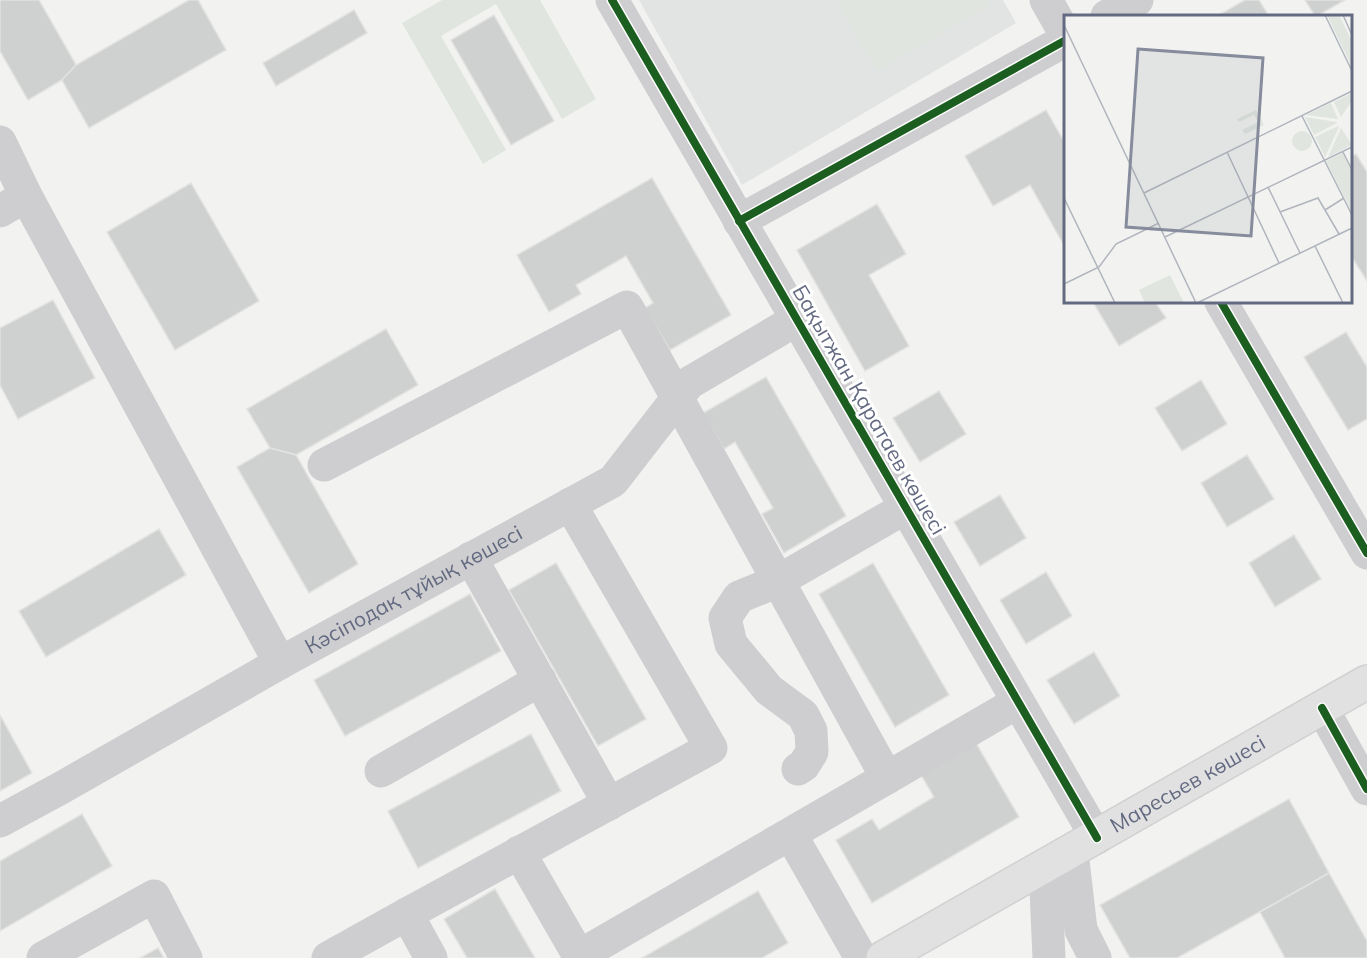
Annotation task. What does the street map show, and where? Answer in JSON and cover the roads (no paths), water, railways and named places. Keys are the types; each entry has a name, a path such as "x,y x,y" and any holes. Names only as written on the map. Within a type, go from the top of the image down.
{"main road":[{"name":"Маресьев көшесі","path":"883,958 1367,682"}],"street":[{"name":"Бақытжан Қаратаев көшесі","path":"612,0 1018,702 1071,852"},
{"path":"1046,0 1064,35"},
{"path":"1109,15 1137,0"},
{"path":"739,221 1064,38"},
{"path":"0,142 13,204 280,663"},
{"path":"1222,303 1367,553"},
{"path":"324,465 627,307 887,778"},
{"name":"Кәсіподақ тұйық көшесі","path":"0,821 280,663 613,481 689,383 796,320"},
{"path":"328,958 711,748 570,504"},
{"path":"798,769 804,765 812,752 811,731 803,716 769,690 731,644 725,618 739,597 778,581 905,508"},
{"path":"471,558 609,804"},
{"path":"381,771 540,680"},
{"path":"519,852 579,956 1018,702"},
{"path":"1322,708 1367,789"},
{"path":"791,835 861,958"},
{"path":"1049,958 1071,852"},
{"path":"1071,852 1081,930 1095,958"},
{"path":"43,958 154,896 186,958"},
{"path":"407,914 430,958"}]}
